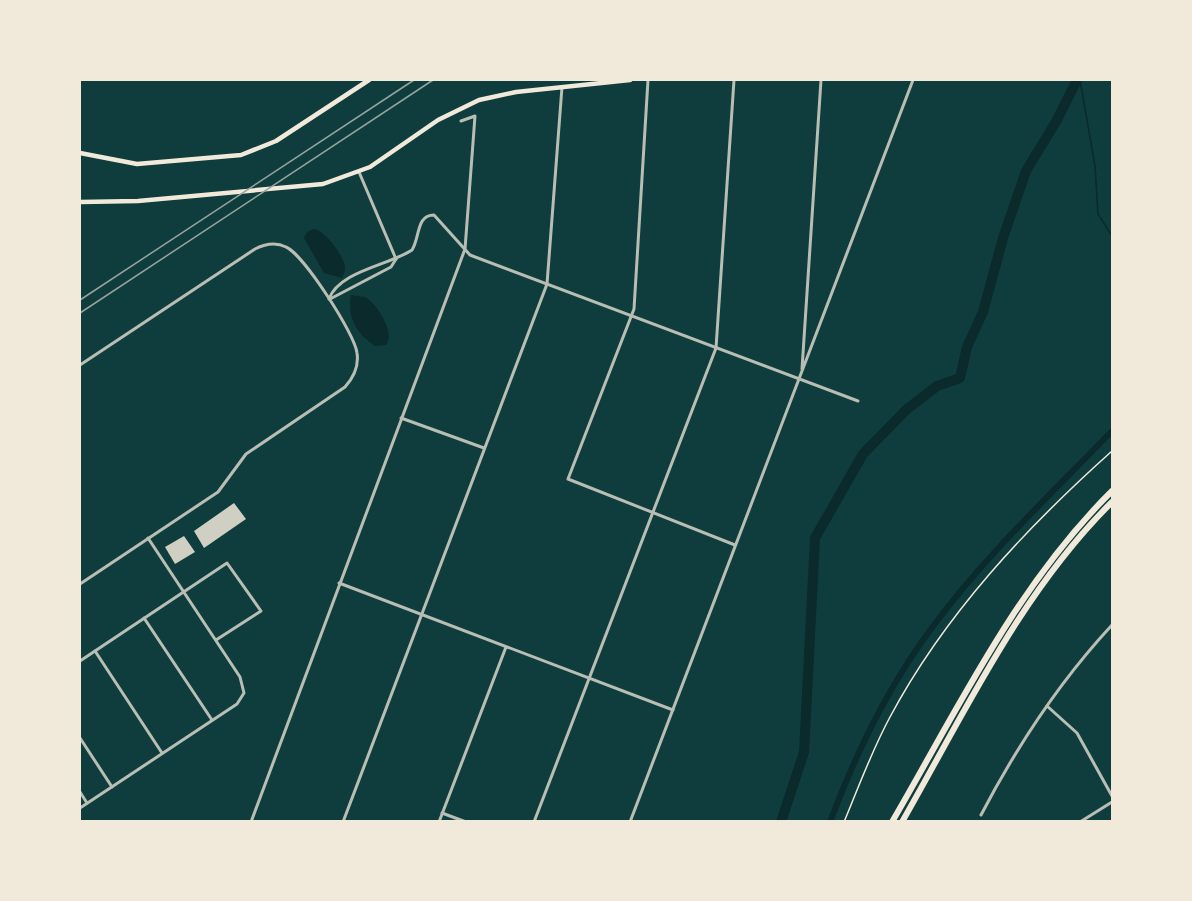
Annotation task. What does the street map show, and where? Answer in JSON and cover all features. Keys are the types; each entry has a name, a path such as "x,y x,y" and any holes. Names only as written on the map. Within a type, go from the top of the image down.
{"highway":[{"path":"892,822 1016,610 1062,547 1113,491"},
{"path":"902,822 1023,614 1062,560 1113,502"}],"main road":[{"path":"80,153 137,164 241,155 276,141 369,80"},
{"path":"80,202 111,203 297,188 344,178 359,172 464,106 500,94 630,80"}],"street":[{"path":"648,80 632,316 568,479 735,545"},
{"path":"534,822 716,348 734,80"},
{"path":"801,377 821,80"},
{"path":"630,822 913,80"},
{"path":"343,822 547,284 562,86"},
{"path":"251,822 465,249 475,116 461,121"},
{"path":"359,172 396,259"},
{"path":"329,299 332,290 358,274 412,250 421,223 430,215 438,216 471,255 716,348 801,377 858,401"},
{"path":"80,365 262,245 279,244 294,252 329,299 356,349 356,368 349,383 335,395 250,450 220,490 80,584"},
{"path":"329,299 337,297 360,282 391,267 396,259"},
{"path":"400,418 484,448"},
{"path":"80,808 237,704 244,693 240,677 148,538"},
{"path":"80,661 227,563 261,611 216,640"},
{"path":"339,583 673,710"},
{"path":"144,618 212,720"},
{"path":"981,815 1020,746 1047,706 1113,625"},
{"path":"439,822 506,646"},
{"path":"95,651 162,753"},
{"path":"1047,706 1077,733 1113,796"},
{"path":"80,738 112,787"},
{"path":"80,792 87,804"},
{"path":"1080,822 1113,802"},
{"path":"442,813 466,822"}],"path":[{"path":"844,822 887,723 932,648 994,568 1064,495 1113,451"}],"water":[{"path":"314,229 324,234 339,252 345,270 342,278 324,273 304,238 307,232"},
{"path":"351,295 365,297 380,312 389,334 386,345 375,346 358,330 350,310"}],"building":[{"path":"234,503 246,519 204,548 194,531"},
{"path":"184,536 195,552 175,564 165,547"}],"waterway":[{"path":"781,822 804,752 815,538 863,454 906,410 937,386 960,378 967,347 983,312 1003,238 1026,171 1057,120 1077,80"},
{"path":"1080,80 1095,166 1098,214 1112,236"},
{"path":"830,822 850,772 874,722 915,651 951,602 995,552 1112,431"}],"railway":[{"path":"80,300 414,80"},
{"path":"80,313 433,80"}]}
